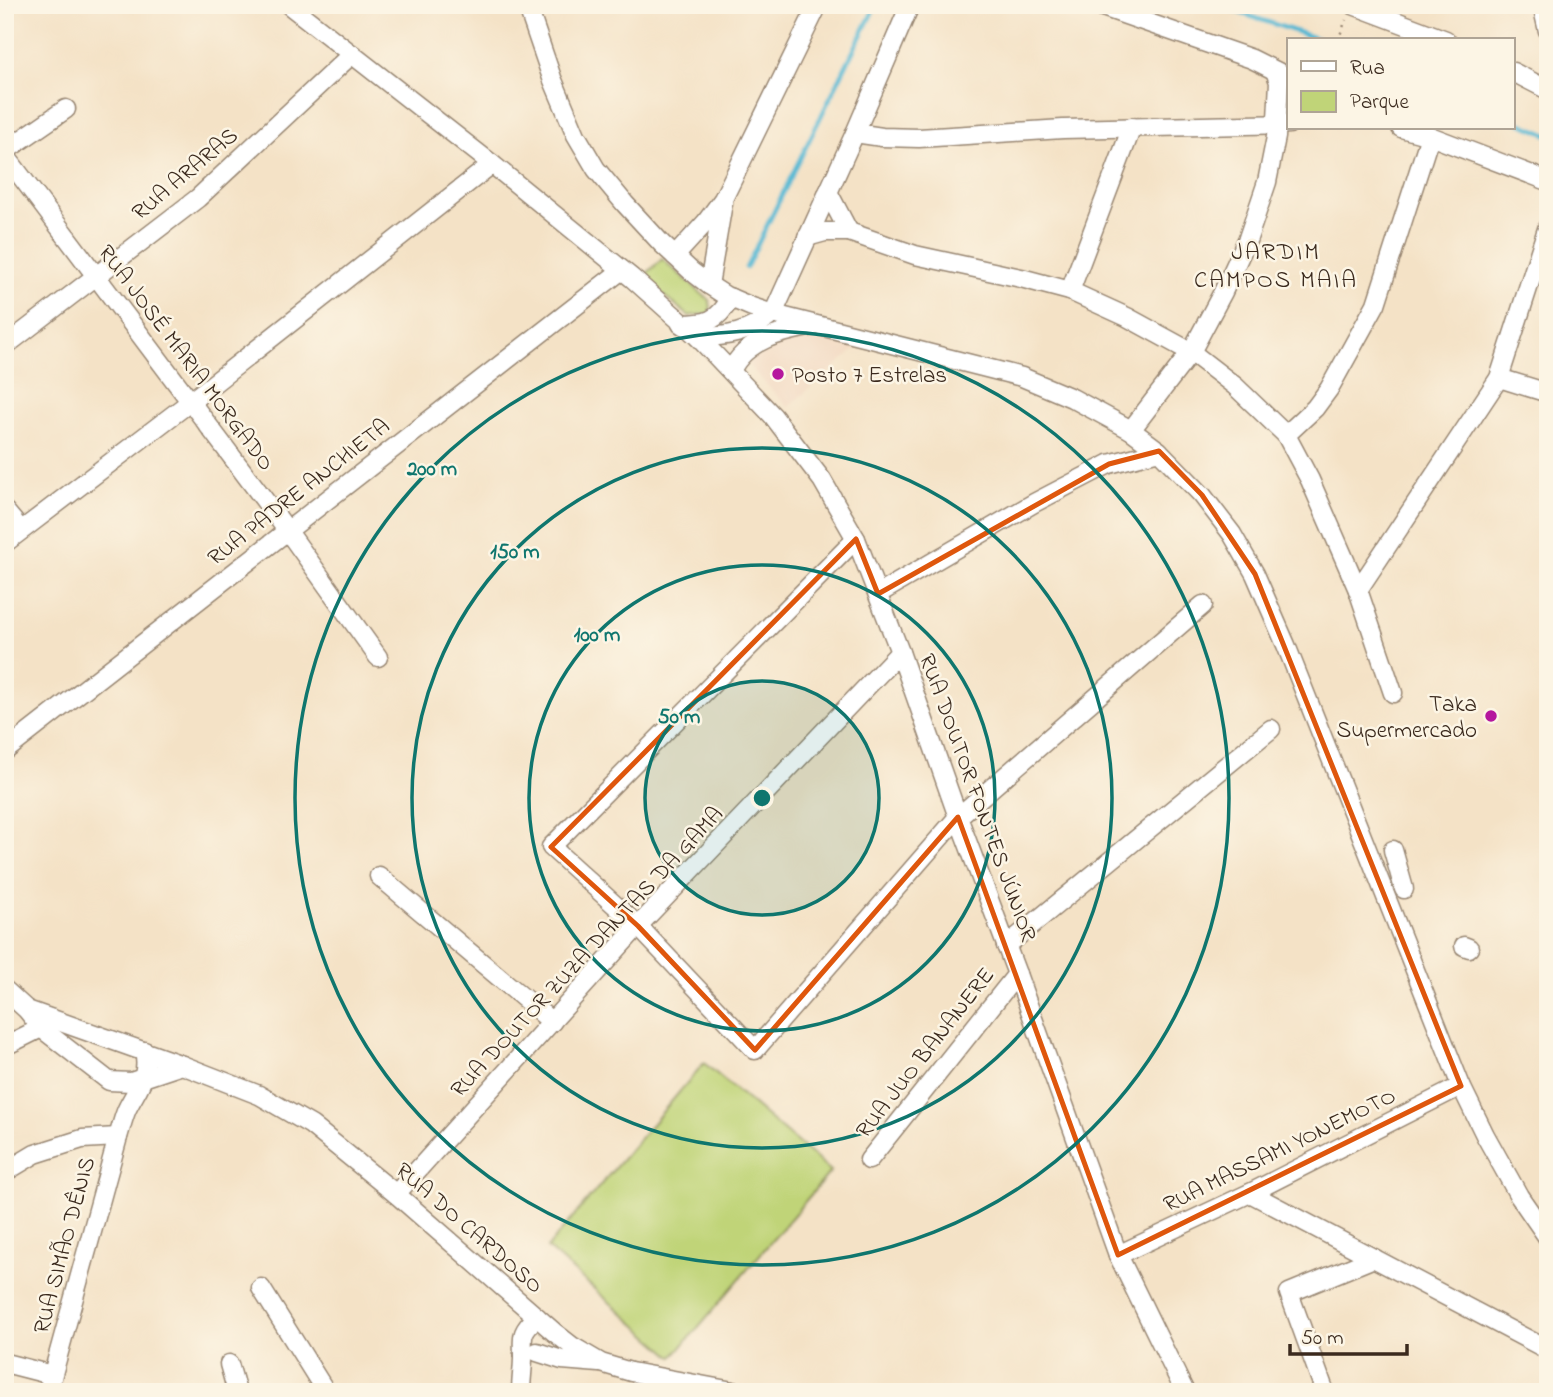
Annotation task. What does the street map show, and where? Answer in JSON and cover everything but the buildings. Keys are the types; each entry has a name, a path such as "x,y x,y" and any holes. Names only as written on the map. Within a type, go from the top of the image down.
{"street":[{"name":"RUA DOUTOR FONTES JÚNIOR","path":"289,5 492,164 627,274 698,337 773,416 822,480 856,539 901,652 958,817 1118,1255 1185,1392"},
{"path":"527,5 552,78 576,135 596,169 668,250 709,285 731,298 773,314 1022,377 1072,398 1131,430 1159,452 1202,495 1233,534 1255,574 1286,645 1461,1086 1519,1196 1548,1238"},
{"path":"668,250 706,222 723,199 818,5"},
{"path":"698,337 723,337 744,332 773,314 910,5"},
{"path":"1097,5 1252,59 1282,74 1279,82 1283,124 1248,238 1191,352 1131,430"},
{"path":"1542,5 1548,31"},
{"path":"1351,9 1440,38"},
{"name":"RUA ARARAS","path":"5,346 198,198 352,54"},
{"path":"1514,73 1548,90"},
{"path":"5,153 66,108"},
{"path":"855,133 919,138 1063,129 1283,124"},
{"path":"1070,291 1132,127"},
{"path":"1408,130 1548,181"},
{"path":"1286,435 1315,408 1329,389 1376,304 1430,136"},
{"name":"RUA JOSÉ MARIA MORGADO","path":"5,153 287,530 378,657"},
{"path":"5,543 190,402 492,164"},
{"path":"828,192 849,232"},
{"path":"709,285 723,199"},
{"path":"1358,590 1499,378 1548,226"},
{"path":"807,237 825,232 849,232 915,256 1070,291 1127,317 1191,352 1236,386 1286,435 1310,480 1358,590 1393,693"},
{"name":"RUA PADRE ANCHIETA","path":"5,751 287,530 627,274"},
{"path":"681,324 702,324 712,320 723,311 731,298"},
{"path":"731,371 740,355 755,343 775,334 817,325"},
{"path":"1499,378 1548,393"},
{"path":"878,593 1034,503 1109,464 1159,452"},
{"path":"5,511 21,530"},
{"path":"856,539 551,847 638,926 755,1050 958,817 1203,606"},
{"name":"RUA DOUTOR ZUZA DANTAS DA GAMA","path":"396,1194 638,926 901,652"},
{"path":"1006,946 1271,729"},
{"path":"1393,850 1404,889"},
{"path":"379,876 552,1022"},
{"name":"RUA JUO BANANERE","path":"869,1160 1017,974"},
{"name":"RUA DO CARDOSO","path":"5,990 27,1010 47,1023 92,1033 182,1065 259,1095 311,1125 396,1194 554,1332 601,1363 631,1372 738,1392"},
{"path":"5,1046 47,1023 75,1055 109,1081 125,1112"},
{"path":"75,1055 81,1042 92,1033"},
{"path":"144,1051 144,1079"},
{"path":"109,1081 131,1082 182,1065"},
{"name":"RUA SIMÃO DÊNIS","path":"50,1383 125,1112 144,1079"},
{"name":"RUA MASSAMI YONEMOTO","path":"1118,1255 1250,1193 1461,1086"},
{"path":"5,1172 35,1154 82,1139 118,1137"},
{"path":"1250,1193 1548,1350"},
{"path":"1325,1392 1289,1293 1374,1258"},
{"path":"261,1288 326,1392"},
{"path":"511,1294 527,1349"},
{"path":"520,1392 527,1349 525,1331 537,1317"},
{"path":"527,1349 545,1347 554,1332"},
{"path":"527,1349 562,1360 601,1363"},
{"path":"5,1363 50,1383"},
{"path":"229,1364 237,1392"}],"path":[{"path":"1339,38 1351,9"}],"highlighted area":[{"path":"1159,451 1202,495 1255,574 1461,1086 1118,1255 958,817 755,1050 638,926 551,847 856,539 878,594 1109,464"}],"shaded area":[{"path":"779,325 859,346 788,407 728,344 762,335"}],"green space":[{"path":"662,259 709,300 709,313 689,316 642,278"},
{"path":"704,1063 831,1171 673,1357 547,1248"}],"waterway":[{"path":"746,268 876,5"},
{"path":"1217,5 1315,38"},
{"path":"1514,120 1548,135"}],"place":[{"name":"Posto 7 Estrelas","path":"778,374"},
{"name":"Taka Supermercado","path":"1491,716"}],"district":[{"name":"JARDIM CAMPOS MAIA","path":"1276,265"}]}
